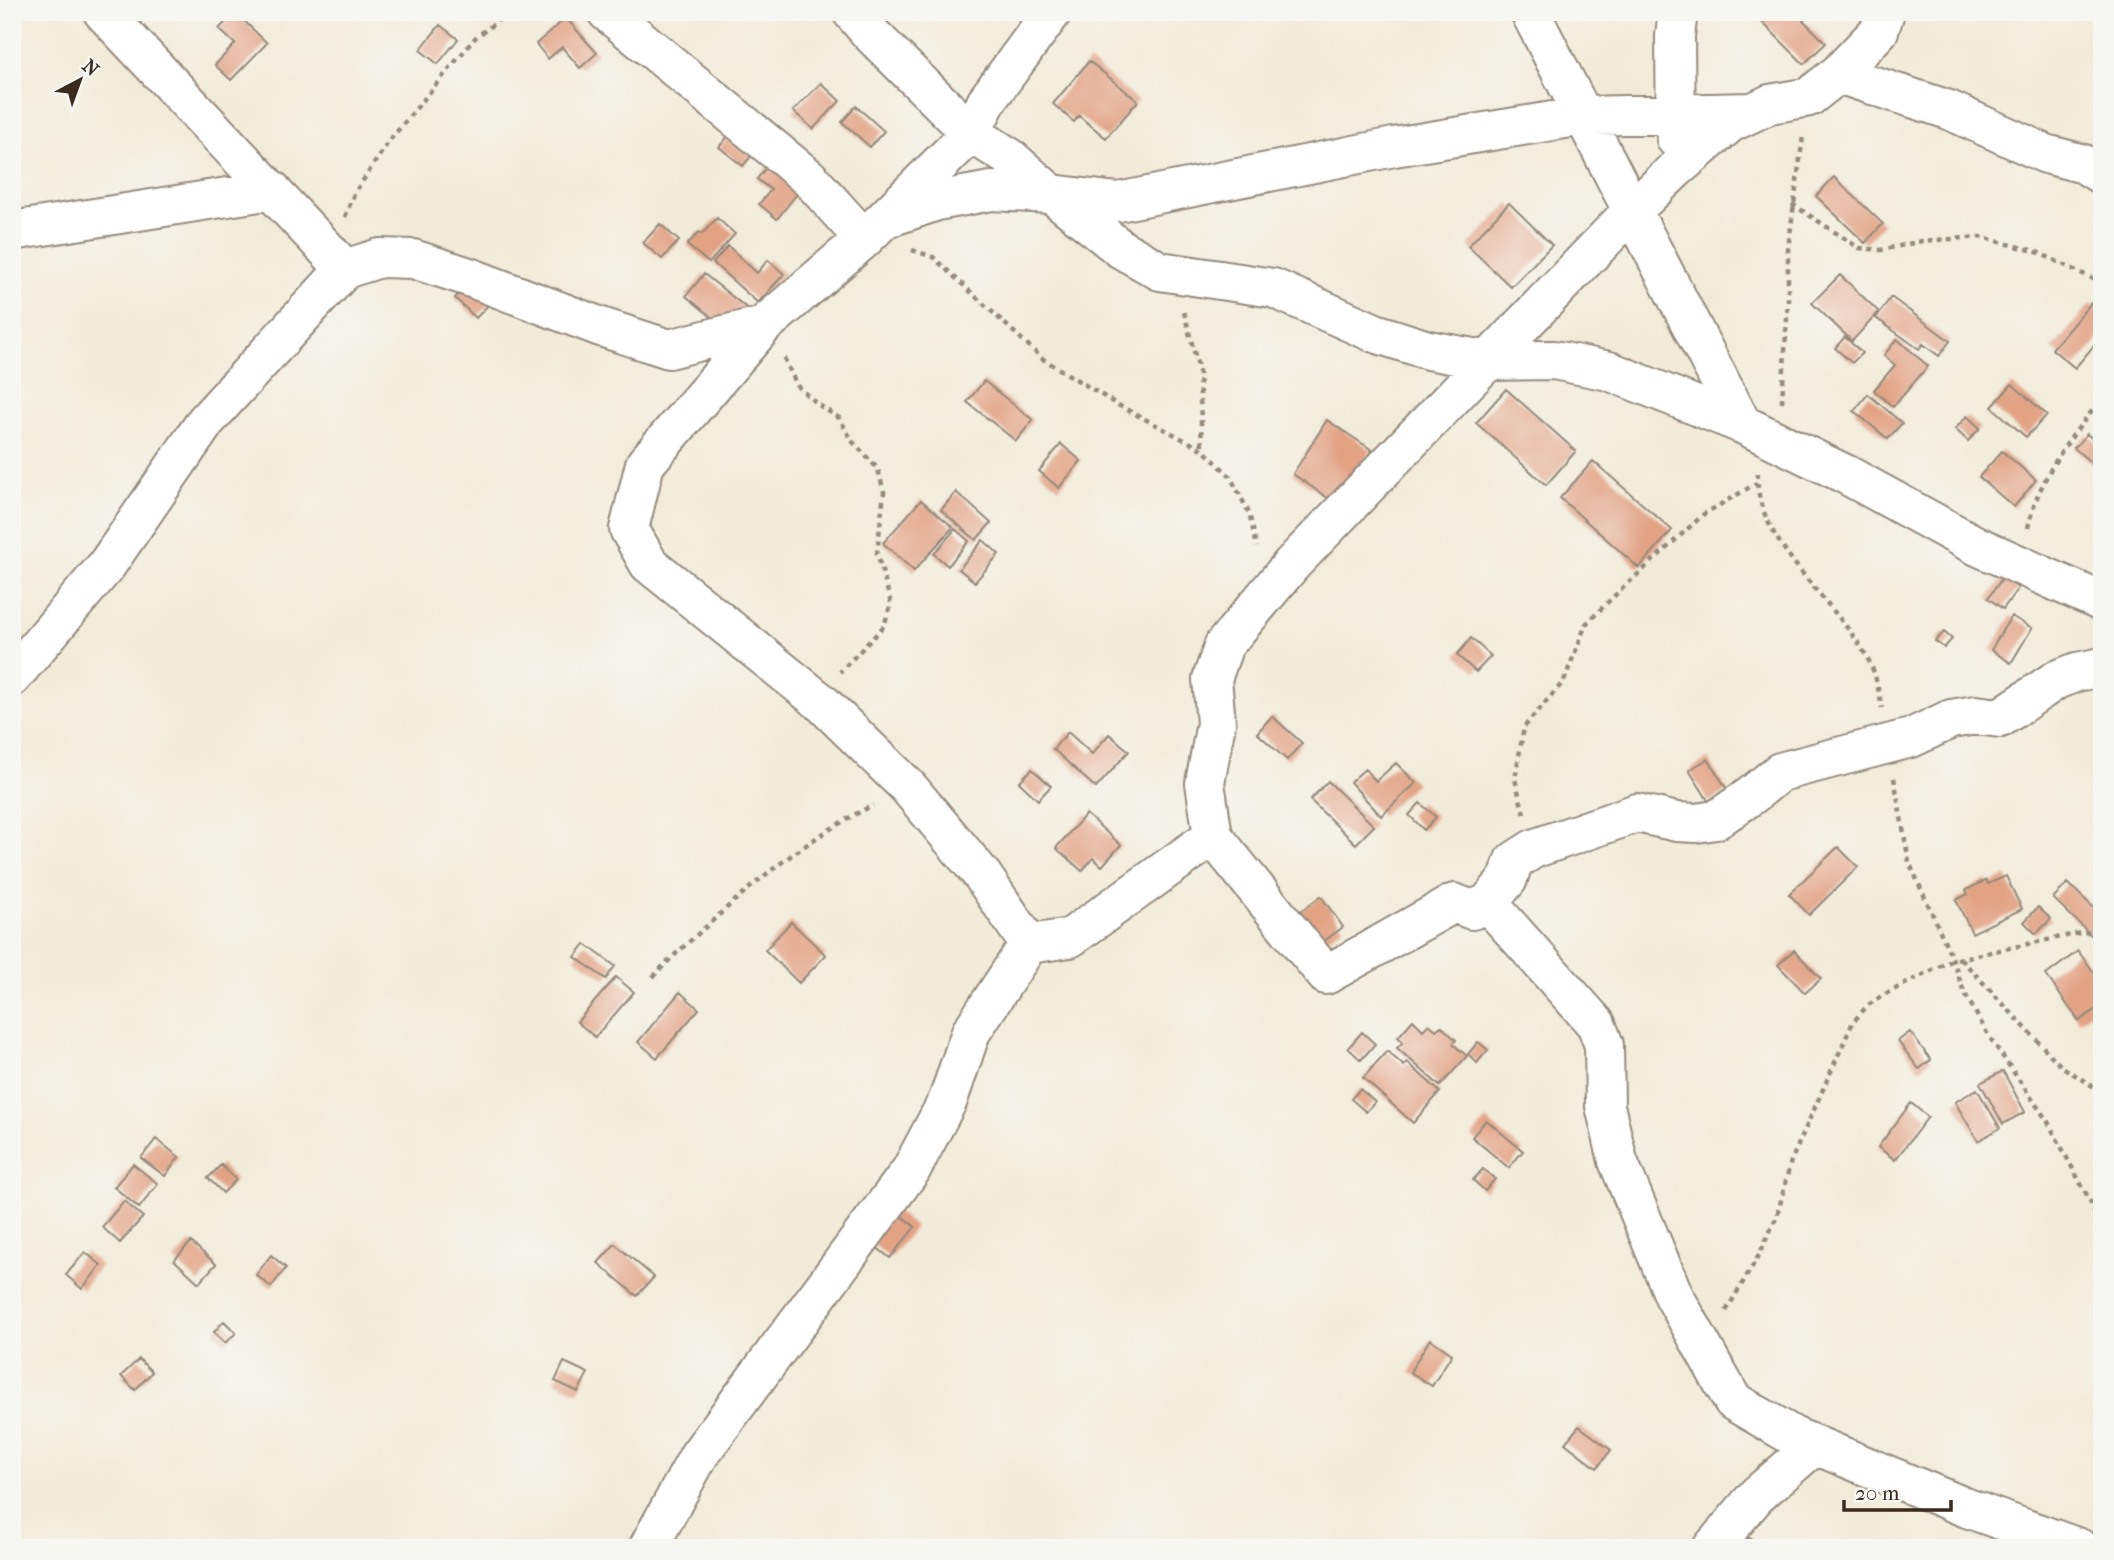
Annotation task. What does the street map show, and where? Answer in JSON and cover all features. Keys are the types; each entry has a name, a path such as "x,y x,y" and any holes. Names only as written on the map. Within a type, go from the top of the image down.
{"street":[{"path":"103,12 338,261"},
{"path":"607,12 874,228"},
{"path":"852,12 971,133 1009,157 1121,249 1160,271 1273,288 1375,333 1428,350 1490,361 1554,360 1609,371 1761,433 1847,475 1975,545 2102,602"},
{"path":"1029,944 982,874 908,787 822,703 649,564 629,529 645,464 764,325 874,228 971,133 988,99 1052,12"},
{"path":"1530,12 1633,210 1761,433"},
{"path":"1676,169 1675,36 1678,12"},
{"path":"1885,12 1879,31 1823,85 1770,104 1730,123 1633,210 1292,564 1224,645 1212,679 1216,723 1205,783 1213,836 1326,975 1454,903 1472,910 1488,903 1508,879 1513,862 1533,849 1637,813 1677,822 1716,820 1780,772 1911,738 1951,719 1976,715 2000,718 2056,680 2102,667"},
{"path":"1823,85 1949,110 2046,153 2084,164 2102,175"},
{"path":"874,228 937,201 991,191 1052,194 1118,202 1394,147 1583,116 1754,112"},
{"path":"12,231 272,190"},
{"path":"12,677 106,566 206,421 338,261 413,259 469,276 601,327 669,349 764,325"},
{"path":"648,1548 699,1455 911,1170 948,1100 971,1032 1029,944 1070,938 1213,836"},
{"path":"1488,903 1596,1024 1604,1045 1605,1106 1618,1161 1674,1296 1733,1401 1793,1436 1967,1508 2079,1548"},
{"path":"1712,1548 1757,1495 1815,1445"}],"path":[{"path":"338,261 355,194 389,141 475,38 501,18 526,12"},
{"path":"1823,85 1793,204 1788,249 1788,300 1761,433 1757,483 1766,519 1789,557 1836,612 1870,662 1882,705 1909,862 1953,960 1964,992 1988,1035 2048,1122 2091,1201 2102,1231"},
{"path":"1793,204 1859,248 1881,250 1922,241 1981,237 2035,251 2102,283"},
{"path":"874,228 902,247 933,257 1043,359 1118,405 1202,449 1230,475 1250,513 1257,547 1261,600"},
{"path":"1160,271 1180,297 1199,371 1202,449"},
{"path":"764,325 788,364 798,387 839,418 853,442 878,469 884,492 877,553 891,603 884,626 845,665 822,703"},
{"path":"2021,566 2032,510 2046,476 2102,399"},
{"path":"1533,849 1515,779 1524,727 1564,681 1587,624 1704,514 1757,483"},
{"path":"653,977 747,889 834,825 908,787"},
{"path":"1708,1353 1731,1300 1759,1255 1777,1216 1791,1161 1853,1022 1867,1006 1883,995 1953,960 2076,933 2102,930"},
{"path":"1961,958 2061,1066 2102,1092"}],"building":[{"path":"235,12 267,43 231,80 215,65 235,44 219,29"},
{"path":"1773,12 1795,12 1826,43 1804,64 1762,22"},
{"path":"566,18 597,53 580,68 562,47 548,59 536,44"},
{"path":"440,25 458,39 438,64 420,50"},
{"path":"1089,61 1138,101 1106,138 1079,116 1074,122 1053,104"},
{"path":"821,83 840,101 813,129 793,111"},
{"path":"856,106 884,131 870,147 842,122"},
{"path":"733,130 756,150 743,166 719,147"},
{"path":"769,164 800,190 777,219 759,204 771,190 757,179"},
{"path":"1834,177 1883,224 1865,243 1816,196"},
{"path":"1509,203 1552,245 1511,287 1468,246"},
{"path":"717,218 735,234 709,263 687,245"},
{"path":"660,224 679,241 662,259 643,243"},
{"path":"728,246 757,273 768,260 784,274 758,303 713,263"},
{"path":"704,274 749,310 730,332 686,296"},
{"path":"1840,275 1879,312 1852,341 1812,303"},
{"path":"469,283 490,303 476,318 455,298"},
{"path":"1891,297 1950,341 1939,356 1923,344 1919,349 1876,318"},
{"path":"2091,303 2102,312 2102,336 2075,368 2052,349"},
{"path":"1845,337 1862,353 1852,363 1835,348"},
{"path":"1897,339 1928,366 1893,407 1874,390 1895,365 1884,355"},
{"path":"984,381 1033,420 1016,441 967,402"},
{"path":"2012,384 2047,415 2026,437 1992,407"},
{"path":"1506,389 1576,451 1546,485 1476,423"},
{"path":"1868,394 1902,423 1888,439 1854,411"},
{"path":"1967,416 1980,428 1968,441 1955,429"},
{"path":"1327,420 1372,450 1335,503 1293,474"},
{"path":"2087,434 2102,447 2102,472 2074,448"},
{"path":"1061,444 1081,461 1059,488 1039,471"},
{"path":"2002,451 2036,480 2014,507 1979,477"},
{"path":"1593,461 1672,530 1639,568 1560,498"},
{"path":"956,492 991,523 976,540 941,510"},
{"path":"921,500 953,527 914,571 883,543"},
{"path":"955,529 969,541 948,566 934,554"},
{"path":"983,540 999,554 975,582 959,569"},
{"path":"2003,577 2018,588 2003,609 1988,598"},
{"path":"2011,616 2032,628 2011,663 1991,650"},
{"path":"1944,632 1952,639 1944,648 1935,641"},
{"path":"1471,638 1491,656 1476,672 1457,655"},
{"path":"1272,716 1302,743 1287,760 1257,733"},
{"path":"1068,732 1092,754 1109,734 1129,751 1096,788 1053,749"},
{"path":"1708,759 1728,791 1709,802 1689,770"},
{"path":"1396,763 1416,783 1381,816 1350,782 1365,769 1376,781"},
{"path":"1032,769 1051,786 1038,800 1019,782"},
{"path":"1328,781 1374,826 1356,844 1310,800"},
{"path":"1420,803 1436,817 1424,830 1409,815"},
{"path":"1086,814 1121,845 1102,866 1093,858 1082,871 1056,848"},
{"path":"1838,847 1858,867 1809,915 1789,894"},
{"path":"2006,876 2022,909 1972,933 1956,900 1968,894 1966,890 1986,880 1988,884"},
{"path":"2068,883 2102,916 2102,929 2093,937 2053,898"},
{"path":"1321,896 1343,927 1315,948 1293,917"},
{"path":"2038,907 2051,919 2036,934 2024,922"},
{"path":"791,922 826,955 799,983 765,950"},
{"path":"585,944 615,966 606,979 575,957"},
{"path":"1794,950 1821,979 1805,993 1778,965"},
{"path":"2078,951 2102,983 2102,1005 2079,1021 2046,975"},
{"path":"616,977 634,992 595,1037 577,1022"},
{"path":"680,992 699,1009 657,1058 638,1042"},
{"path":"1413,1020 1423,1030 1429,1024 1436,1030 1441,1026 1456,1040 1453,1044 1467,1056 1440,1086 1397,1048 1403,1042 1398,1037"},
{"path":"1362,1032 1375,1044 1361,1060 1348,1048"},
{"path":"1910,1032 1931,1060 1919,1069 1898,1041"},
{"path":"1478,1042 1488,1050 1477,1063 1468,1054"},
{"path":"1387,1051 1404,1066 1407,1062 1440,1092 1413,1123 1363,1078"},
{"path":"2003,1071 2025,1112 2003,1124 1980,1083"},
{"path":"1360,1089 1375,1102 1366,1112 1351,1099"},
{"path":"1977,1089 2000,1128 1978,1141 1955,1102"},
{"path":"1911,1103 1928,1117 1895,1160 1878,1147"},
{"path":"1486,1120 1523,1151 1509,1168 1472,1137"},
{"path":"156,1139 179,1157 165,1176 141,1158"},
{"path":"133,1164 158,1184 139,1208 114,1187"},
{"path":"221,1165 236,1180 223,1193 208,1178"},
{"path":"1483,1169 1495,1179 1485,1191 1473,1180"},
{"path":"124,1201 143,1217 120,1243 102,1227"},
{"path":"896,1211 915,1227 890,1258 870,1242"},
{"path":"191,1242 216,1264 199,1283 174,1260"},
{"path":"615,1244 654,1277 637,1296 598,1263"},
{"path":"85,1252 101,1265 82,1289 66,1275"},
{"path":"271,1255 286,1268 271,1287 256,1275"},
{"path":"224,1321 236,1333 225,1343 214,1332"},
{"path":"1430,1339 1452,1354 1432,1386 1410,1372"},
{"path":"139,1359 152,1372 135,1390 121,1376"},
{"path":"564,1362 588,1373 578,1392 555,1381"},
{"path":"1579,1426 1611,1450 1597,1468 1565,1443"},
{"path":"1748,1537 1765,1548 1740,1548"}]}
